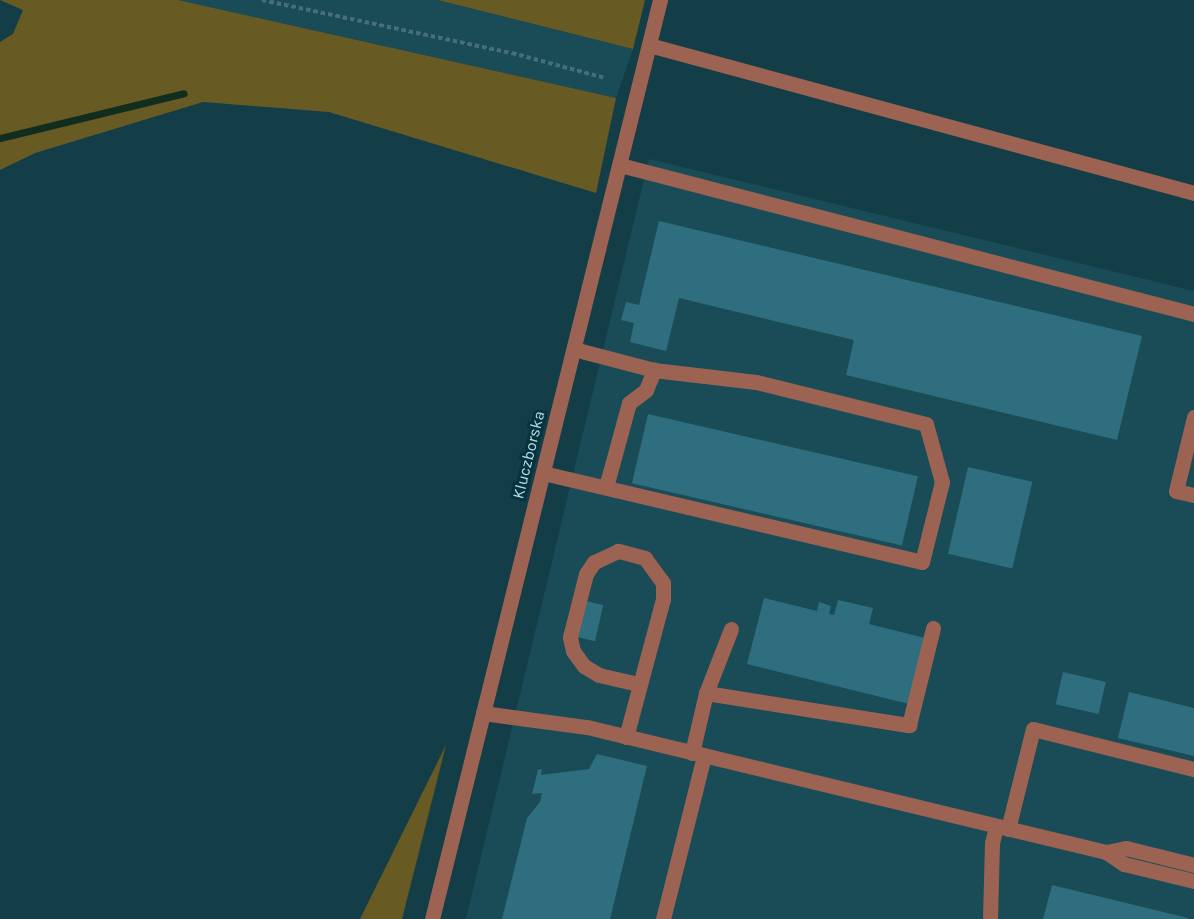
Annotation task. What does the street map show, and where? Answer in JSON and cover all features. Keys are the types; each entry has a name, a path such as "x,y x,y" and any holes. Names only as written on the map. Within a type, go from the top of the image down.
{"street":[{"name":"Kluczborska","path":"432,919 660,0"},
{"path":"650,45 1194,192"},
{"path":"620,165 1194,314"},
{"path":"543,473 922,562 942,482 926,424 756,382 654,370 574,349"},
{"path":"606,487 629,403 646,390 654,370"},
{"path":"1194,417 1176,491 1194,495"},
{"path":"626,737 637,684 663,599 663,583 645,558 618,551 594,562 586,574 570,636 573,651 584,666 599,675 637,684"},
{"path":"706,693 909,725 933,628"},
{"path":"663,919 698,754 706,693 731,630"},
{"path":"483,713 587,727 1106,852 1124,864 1194,881"},
{"path":"990,919 992,843 1002,828 1033,729 1194,770"},
{"path":"1106,852 1126,848 1194,865"}],"path":[{"path":"262,0 512,53 605,78"}],"shaded area":[{"path":"0,0 178,0 616,98 596,193 329,112 203,102 35,153 0,170 0,42 13,34 23,10"},
{"path":"178,0 438,0 633,49 616,98"},
{"path":"438,0 645,0 633,49"},
{"path":"649,159 1194,291 1194,919 466,919"},
{"path":"446,745 402,919 360,919"}],"building":[{"path":"659,221 1142,336 1117,440 846,375 854,340 679,298 666,351 630,342 634,323 621,320 626,302 639,305"},
{"path":"648,414 918,476 902,545 632,483"},
{"path":"968,467 1032,482 1012,569 948,554"},
{"path":"764,598 817,611 819,602 831,606 829,614 834,615 838,600 873,608 869,624 925,638 909,704 747,664"},
{"path":"577,599 603,605 595,641 569,635"},
{"path":"1063,672 1106,682 1098,714 1056,704"},
{"path":"1129,692 1194,708 1194,756 1118,738"},
{"path":"597,754 647,766 610,919 502,919 527,818 540,802 542,793 532,794 538,770 542,769 541,775 589,769"},
{"path":"1052,885 1188,918 1188,919 1043,919"}],"waterway":[{"path":"0,138 184,93"}]}
